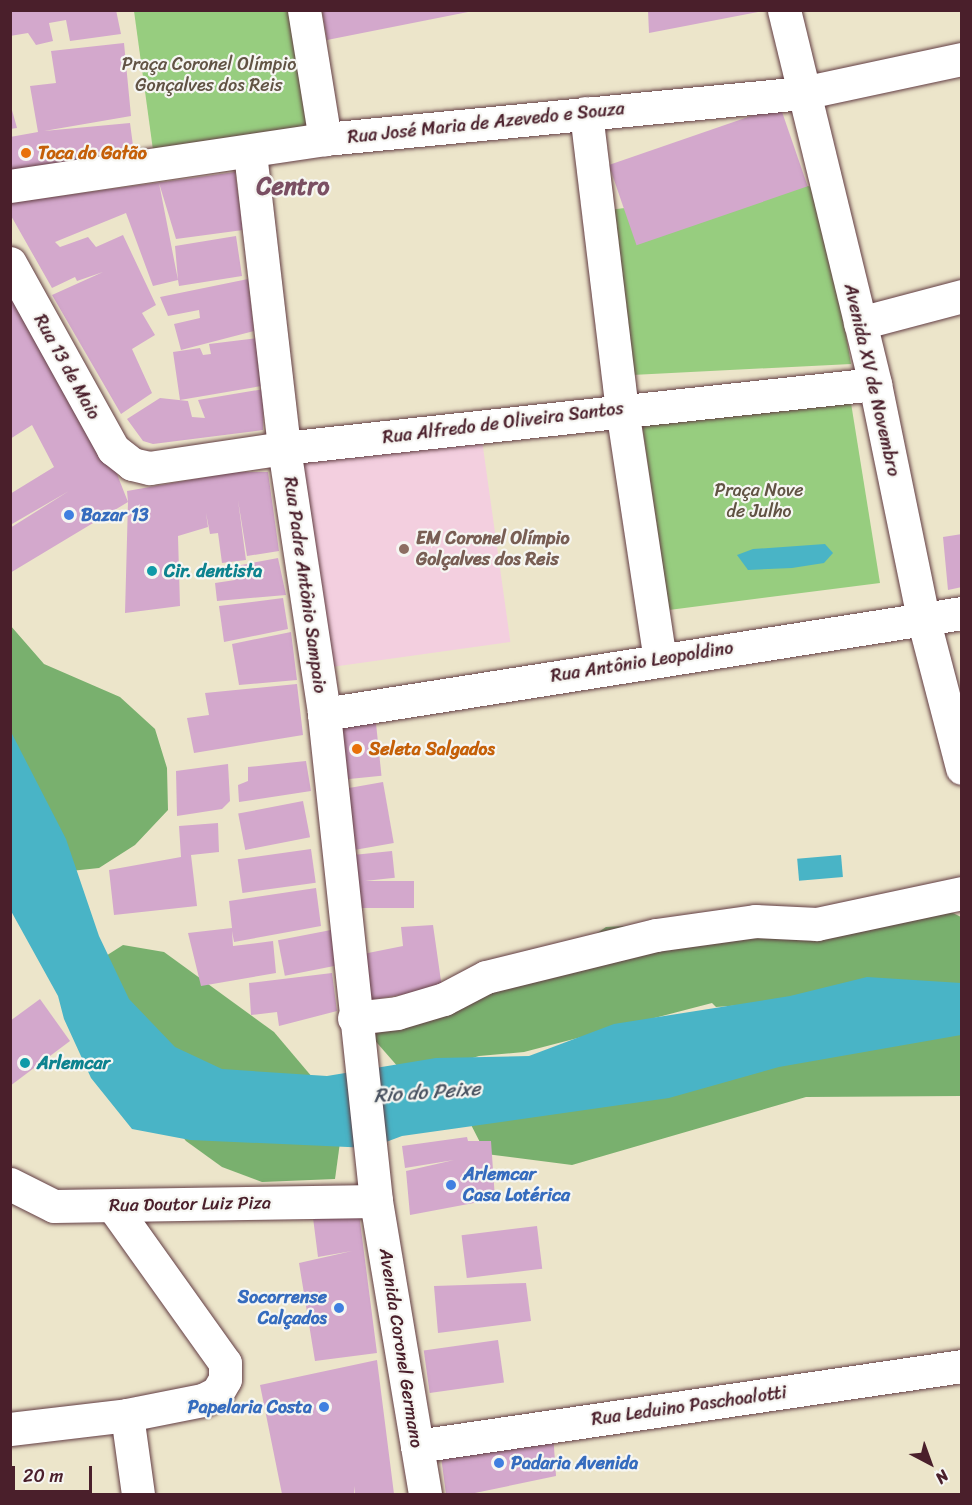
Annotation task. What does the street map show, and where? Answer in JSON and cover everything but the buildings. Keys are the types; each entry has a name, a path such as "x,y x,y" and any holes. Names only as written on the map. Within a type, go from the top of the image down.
{"street":[{"path":"304,10 325,139"},
{"name":"Avenida XV de Novembro","path":"784,10 875,384 923,618 960,759"},
{"name":"Rua José Maria de Azevedo e Souza","path":"10,186 250,153 325,139 803,93 962,59"},
{"path":"586,113 622,409 660,659"},
{"name":"Rua Padre Antônio Sampaio","path":"250,153 284,448 324,714 354,1024 376,1191"},
{"name":"Rua 13 de Maio","path":"10,263 113,449 132,464"},
{"path":"860,323 962,296"},
{"name":"Rua Alfredo de Oliveira Santos","path":"132,464 150,468 284,448 622,409 875,384"},
{"name":"Rua Antônio Leopoldino","path":"324,714 660,659 962,614"},
{"path":"354,1024 444,999 486,977 656,935 755,921 817,924 962,893"},
{"name":"Rua Doutor Luiz Piza","path":"10,1184 54,1206 113,1206 376,1191"},
{"name":"Avenida Coronel Germano","path":"376,1191 425,1494"},
{"path":"10,1429 127,1415 203,1400 217,1393 225,1378 225,1363 113,1206"},
{"name":"Rua Leduino Paschoalotti","path":"417,1446 962,1366"},
{"path":"127,1415 138,1494"}],"shaded area":[{"name":"EM Coronel Olímpio Golçalves dos Reis","path":"481,433 510,642 326,668 297,459"}],"green space":[{"name":"Praça Coronel Olímpio Gonçalves dos Reis","path":"134,11 293,11 310,126 153,150"},
{"path":"808,186 821,190 851,364 632,375 600,211"},
{"name":"Praça Nove de Julho","path":"851,403 880,583 669,610 640,410"},
{"path":"10,625 44,664 120,697 155,729 167,768 168,810 135,845 99,868 61,872 11,803"},
{"path":"945,909 961,917 961,989 716,1007 712,1003 524,1052 479,1056 440,1068 399,1068 371,1036 407,1013 566,954 606,927"},
{"path":"123,945 164,952 274,1032 329,1097 341,1135 335,1179 262,1182 222,1167 186,1141 104,1045 87,968"},
{"path":"961,1028 961,1096 806,1097 572,1165 486,1154 466,1115"}],"water":[{"path":"825,544 833,553 824,563 792,568 748,570 737,555 753,549"},
{"name":"Rio do Peixe","path":"10,730 66,839 99,936 129,999 175,1047 222,1069 327,1076 436,1058 529,1056 614,1024 790,996 867,977 961,983 961,1035 779,1067 669,1098 402,1136 370,1148 190,1140 132,1129 91,1078 64,1019 58,996 11,911"},
{"path":"841,855 843,877 799,881 797,859"}],"place":[{"name":"Toca do Gatão","path":"26,153"},
{"name":"Bazar 13","path":"69,515"},
{"name":"EM Coronel Olímpio Golçalves dos Reis","path":"404,549"},
{"name":"Cir. dentista","path":"152,571"},
{"name":"Seleta Salgados","path":"357,749"},
{"name":"Arlemcar","path":"25,1063"},
{"name":"Arlemcar Casa Lotérica","path":"451,1185"},
{"name":"Socorrense Calçados","path":"339,1308"},
{"name":"Papelaria Costa","path":"324,1407"},
{"name":"Padaria Avenida","path":"499,1463"}],"district":[{"name":"Centro","path":"293,187"}]}
